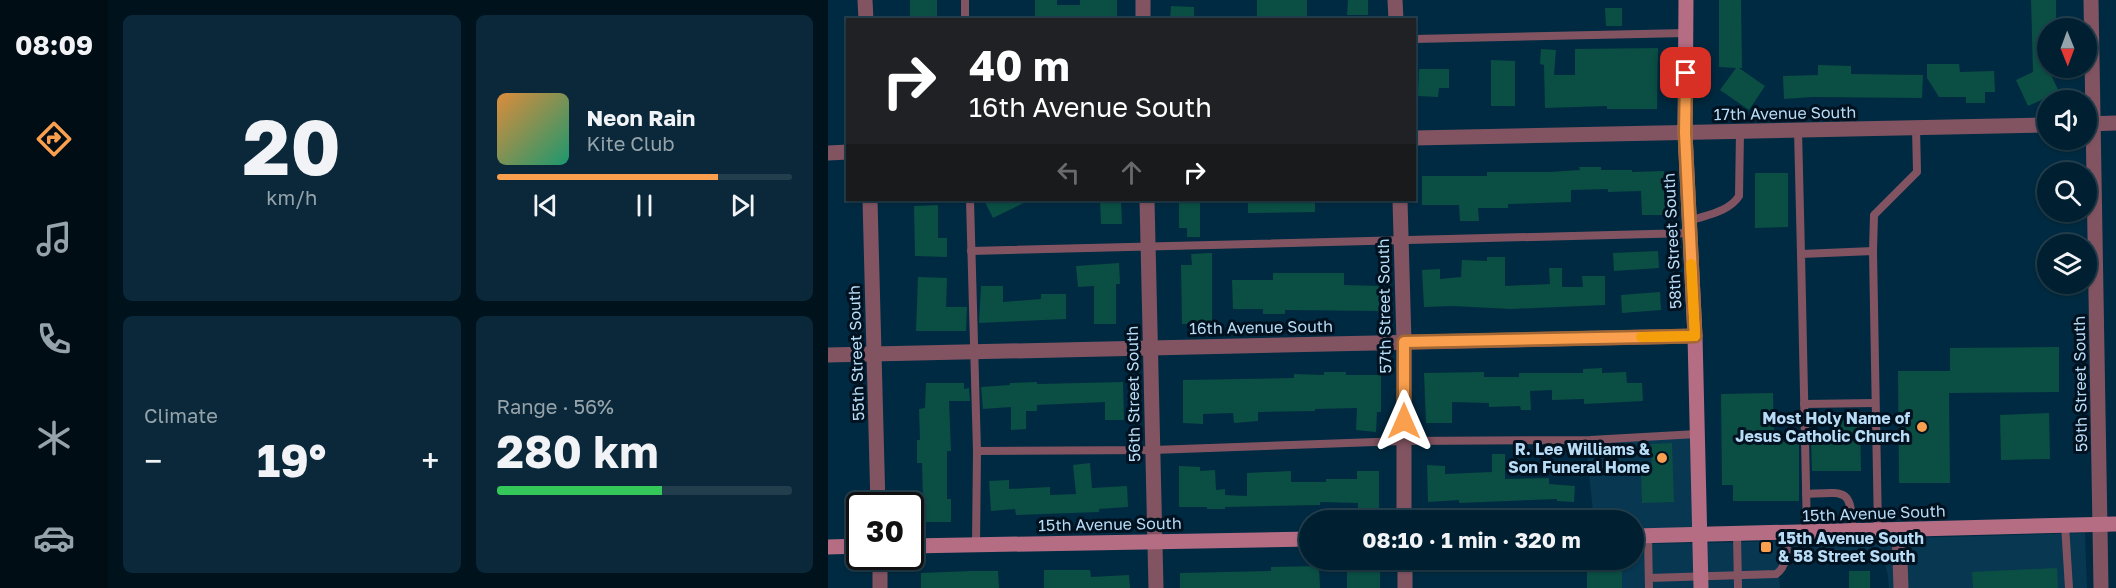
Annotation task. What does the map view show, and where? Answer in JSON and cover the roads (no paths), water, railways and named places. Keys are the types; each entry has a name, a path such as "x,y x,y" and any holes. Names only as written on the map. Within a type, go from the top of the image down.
{"street":[{"path":"865,0 866,18"},
{"path":"1143,0 1143,18"},
{"path":"1395,0 1396,18"},
{"name":"58th Street South","path":"1686,0 1685,133 1695,336 1701,582"},
{"name":"59th Street South","path":"2090,90 2091,0"},
{"path":"2097,124 2116,123"},
{"name":"17th Avenue South","path":"1416,138 2037,125"},
{"name":"59th Street South","path":"2091,150 2101,588"},
{"path":"828,153 846,152"},
{"name":"55th Street South","path":"870,201 878,492"},
{"name":"56th Street South","path":"1147,201 1156,588"},
{"name":"57th Street South","path":"1400,201 1404,342 1404,510"},
{"name":"16th Avenue South","path":"828,355 1695,336"},
{"name":"15th Avenue South","path":"1644,536 2116,524"},
{"path":"1899,530 1901,588"},
{"name":"15th Avenue South","path":"924,546 1299,539"},
{"path":"828,547 846,546"},
{"path":"880,570 880,588"},
{"path":"1405,570 1405,588"}],"lane":[{"path":"964,0 965,18"},
{"path":"1416,39 1686,33"},
{"path":"1878,530 1874,215 1917,172 1916,128"},
{"path":"1798,130 1807,532"},
{"path":"971,251 1401,239 1690,227 1735,202 1739,196 1740,132"},
{"path":"970,201 977,451 976,544"},
{"path":"1801,254 1873,251"},
{"path":"1804,404 1875,403"},
{"path":"977,451 1153,450 1404,441 1590,440 1697,435"},
{"path":"1806,494 1834,492 1850,499 1852,531"},
{"path":"2065,525 2069,588"},
{"path":"1649,578 1701,582 1737,575 1776,574 1781,572 1784,566 1787,533"},
{"path":"1737,534 1738,588"},
{"path":"1644,552 1649,588"}],"place":[{"name":"Most Holy Name of Jesus Catholic Church","path":"1922,427"},
{"name":"R. Lee Williams & Son Funeral Home","path":"1662,458"},
{"name":"15th Avenue South & 58 Street South","path":"1766,547"}]}
